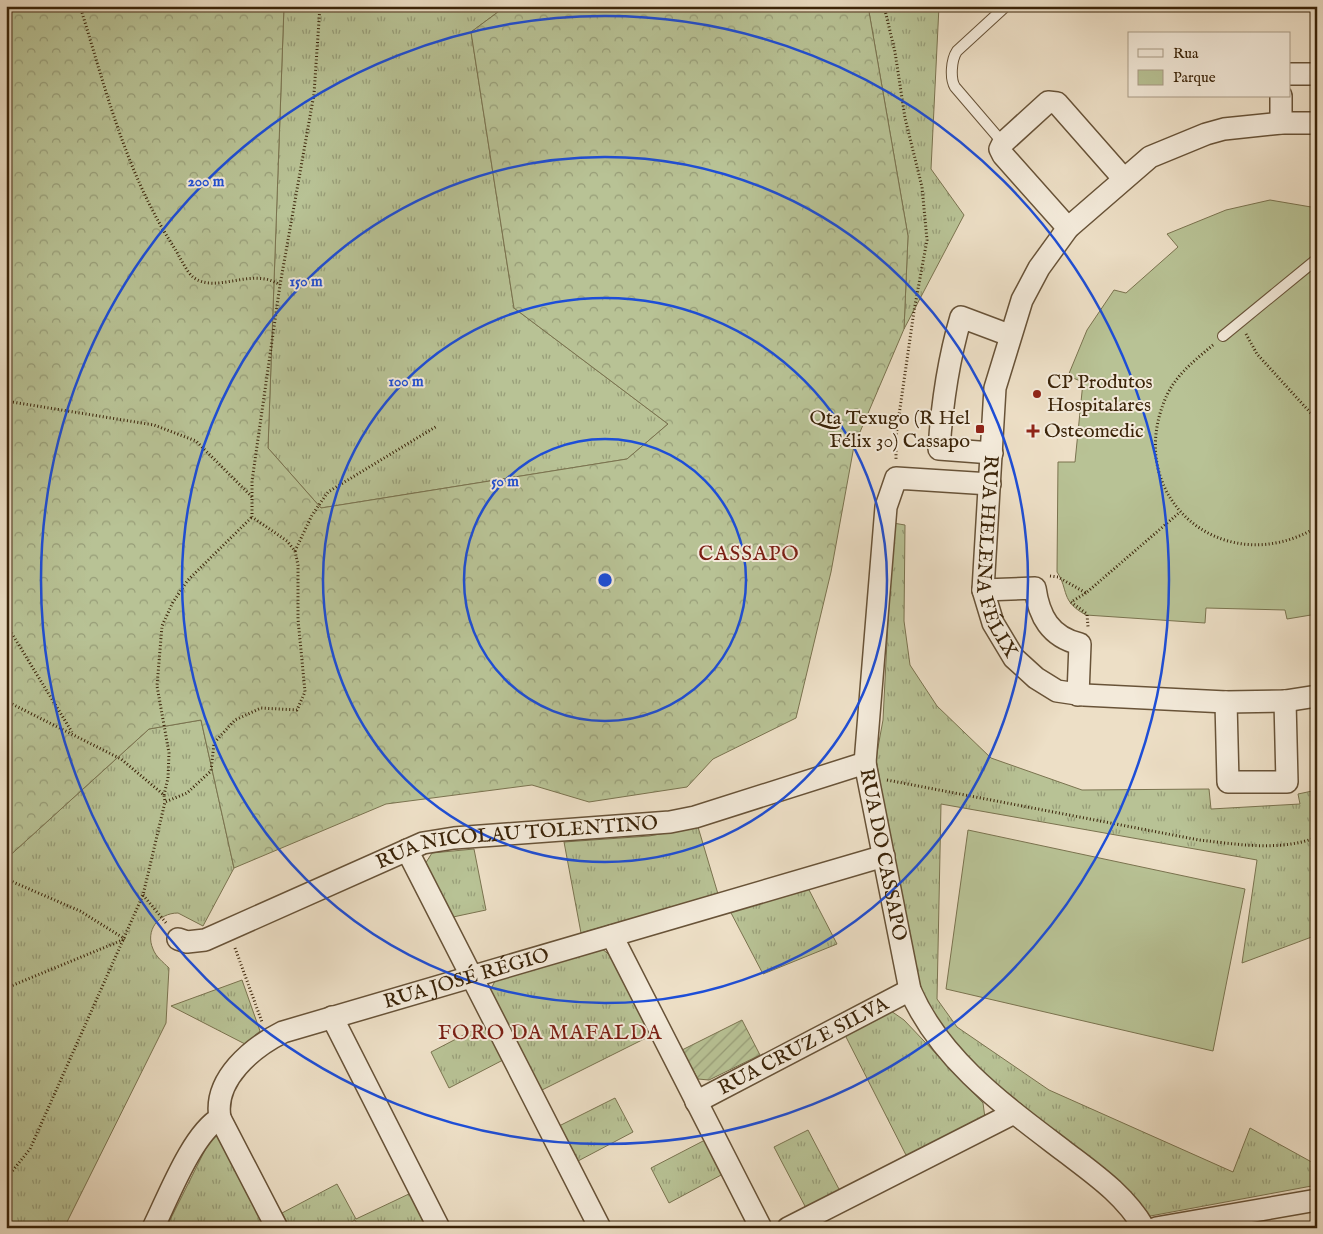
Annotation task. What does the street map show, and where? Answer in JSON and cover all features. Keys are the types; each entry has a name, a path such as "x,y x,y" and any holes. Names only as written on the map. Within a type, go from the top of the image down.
{"street":[{"path":"1290,74 1317,74"},
{"path":"1281,98 1281,123"},
{"path":"1068,228 1003,155 1000,149 1003,143 1048,102 1054,101 1124,178"},
{"name":"RUA HELENA FÉLIX","path":"1317,123 1281,123 1224,128 1150,157 1068,228 1038,268 1022,300 1009,335 995,388 984,590 993,623 1014,658 1036,678 1057,690 1078,694 1226,702 1285,702 1317,696"},
{"path":"992,453 939,449 943,398 950,358 961,317 1009,335"},
{"path":"896,478 990,484"},
{"name":"RUA DO CASSAPO","path":"896,478 886,507 866,769 910,990 921,1014 951,1054 990,1093 1122,1198 1144,1228"},
{"path":"984,590 1035,588 1038,607 1044,621 1067,641 1080,644 1078,694"},
{"path":"1226,702 1228,782 1287,782 1285,702"},
{"name":"RUA NICOLAU TOLENTINO","path":"178,939 197,942 229,930 423,843 454,838 670,822 695,817 866,769"},
{"path":"407,850 600,1228"},
{"name":"RUA JOSÉ RÉGIO","path":"220,1118 219,1101 229,1078 241,1063 268,1040 283,1032 884,856"},
{"path":"612,936 761,1228"},
{"name":"RUA CRUZ E SILVA","path":"696,1102 910,990"},
{"path":"332,1017 439,1228"},
{"path":"788,1228 1014,1113"},
{"path":"154,1228 197,1140 210,1123 220,1118 276,1228"},
{"path":"1156,1228 1266,1219 1317,1200"}],"lane":[{"path":"1003,143 953,85 953,74 954,55 960,47 1006,6"},
{"path":"1223,336 1317,259"}],"path":[{"path":"80,6 128,160 160,227 193,277 209,285 236,279 270,278 280,285"},
{"path":"6,1179 30,1149 143,895 165,802 164,795 168,778 169,753 157,686 162,626 173,602 188,580 252,516 252,480 280,285 314,94 320,6"},
{"path":"884,6 895,52 905,118 922,187 927,240 914,311 898,426 896,478"},
{"path":"1240,322 1257,354 1317,420"},
{"path":"1223,336 1185,369 1164,400 1159,417 1156,450 1158,467 1169,498 1180,512 1208,534 1244,545 1264,546 1282,543 1301,536 1317,527"},
{"path":"6,401 154,425 196,441 252,497"},
{"path":"295,550 312,515 328,492 437,426"},
{"path":"1088,616 1071,602 1086,593 1180,512"},
{"path":"165,802 186,793 211,771 214,744 235,720 261,708 297,710 305,692 298,619 298,565 295,550 274,530 252,516"},
{"path":"1058,577 1086,593"},
{"path":"6,624 72,734"},
{"path":"6,701 121,759 164,795"},
{"path":"866,769 1199,840 1246,845 1284,844 1317,837"},
{"path":"6,879 80,911 125,939"},
{"path":"143,895 178,939"},
{"path":"229,930 268,1040"},
{"path":"6,988 125,939"}],"green space":[{"path":"6,6 284,6 268,448 321,508 627,459 668,424 514,308 471,32 506,6 868,6 908,236 904,329 854,446 831,572 796,718 713,759 687,787 589,802 532,785 386,804 234,868 201,720 149,729 6,859"},
{"path":"284,6 506,6 471,32 514,308 668,424 627,459 321,508 268,448"},
{"path":"868,6 939,6 931,169 964,215 904,329 908,236"},
{"path":"1270,200 1317,208 1317,614 1287,619 1285,610 1206,608 1205,623 1086,615 1072,605 1057,572 1058,462 1075,462 1083,382 1068,376 1087,330 1114,290 1126,293 1178,247 1167,234 1226,210"},
{"path":"893,523 905,525 904,621 910,665 937,706 991,758 1082,790 1209,789 1211,809 1300,804 1298,794 1317,790 1317,935 1242,963 1257,860 941,804 937,999 957,1027 1049,1090 1233,1172 1250,1128 1317,1165 1317,1185 1145,1217 960,1051 923,999 889,837 876,758 883,720"},
{"path":"201,720 234,868 203,926 178,913 165,916 155,924 152,930 151,942 153,949 169,968 166,1023 64,1228 6,1228 6,859 149,729"},
{"path":"698,827 718,894 581,933 564,842 649,836"},
{"path":"968,830 1245,889 1213,1051 946,989"},
{"path":"474,849 486,910 453,917 425,864 432,853"},
{"path":"808,888 837,944 763,974 730,911"},
{"path":"601,948 612,957 652,1035 542,1090 490,991 496,979"},
{"path":"242,980 260,1031 245,1044 171,1006"},
{"path":"891,1011 904,1020 983,1103 985,1118 907,1157 845,1035"},
{"path":"742,1020 760,1055 709,1080 698,1079 682,1050"},
{"path":"485,1024 503,1060 449,1088 431,1052"},
{"path":"615,1098 633,1132 578,1161 559,1126"},
{"path":"808,1130 840,1191 806,1208 774,1147"},
{"path":"215,1136 218,1137 266,1228 166,1228 210,1140"},
{"path":"705,1140 723,1174 669,1203 651,1168"},
{"path":"337,1184 356,1219 411,1193 428,1228 360,1228 355,1220 340,1228 290,1228 282,1213"}],"place":[{"name":"CP Produtos Hospitalares","path":"1037,394"},
{"name":"Qta Texugo (R Hel Félix 30) Cassapo","path":"980,429"},
{"name":"Osteomedic","path":"1033,431"}],"district":[{"name":"CASSAPO","path":"749,554"},
{"name":"FORO DA MAFALDA","path":"550,1033"}]}
